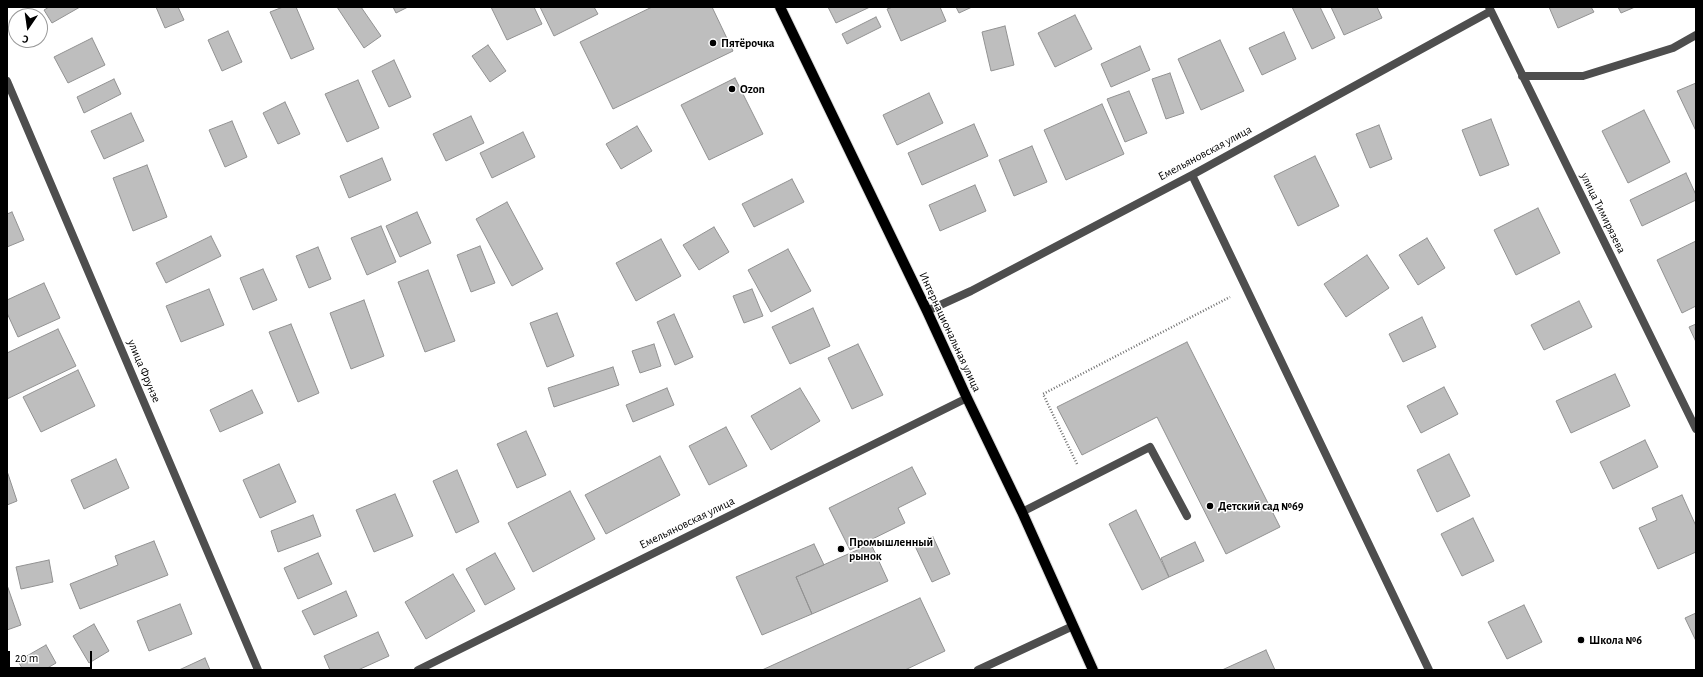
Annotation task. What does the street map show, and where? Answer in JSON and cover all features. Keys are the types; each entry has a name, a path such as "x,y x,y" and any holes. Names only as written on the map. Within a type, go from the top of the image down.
{"main road":[{"name":"Интернациональная улица","path":"780,7 1022,512 1093,670"}],"street":[{"name":"Емельяновская улица","path":"927,311 971,291 1192,174 1490,9"},
{"name":"улица Тимирязева","path":"1490,9 1696,429"},
{"path":"1522,76 1583,76 1673,48 1696,35"},
{"name":"улица Фрунзе","path":"7,82 258,670"},
{"path":"1192,174 1429,670"},
{"name":"Емельяновская улица","path":"418,670 967,398"},
{"path":"1022,512 1086,481 1150,447 1187,516"},
{"path":"978,670 1073,626"}],"path":[{"path":"1086,481 1043,394 1247,289"}],"building":[{"path":"80,7 52,23 48,16 47,8"},
{"path":"156,7 178,7 184,20 165,28"},
{"path":"283,7 296,7 314,49 291,59 270,12"},
{"path":"337,7 361,7 381,36 364,48"},
{"path":"393,7 408,7 396,13"},
{"path":"491,7 534,7 542,24 507,40"},
{"path":"540,7 594,7 598,14 554,36"},
{"path":"652,7 712,7 733,51 613,109 580,42"},
{"path":"828,7 870,7 836,23"},
{"path":"893,7 940,7 946,21 901,41 887,9"},
{"path":"956,7 972,7 959,13"},
{"path":"1292,7 1320,7 1335,38 1312,49"},
{"path":"1331,7 1377,7 1382,18 1344,35"},
{"path":"1549,7 1591,7 1594,12 1558,28"},
{"path":"1618,7 1635,7 1621,13"},
{"path":"1075,15 1092,49 1055,67 1038,33"},
{"path":"876,17 881,27 847,44 842,34"},
{"path":"1005,26 1014,65 991,71 982,32"},
{"path":"228,31 242,62 222,71 208,40"},
{"path":"1284,32 1296,59 1262,75 1249,48"},
{"path":"92,38 105,65 68,83 54,57"},
{"path":"1220,40 1244,91 1201,110 1178,59"},
{"path":"488,45 506,71 490,82 472,56"},
{"path":"1140,46 1150,70 1111,87 1101,64"},
{"path":"394,60 411,97 389,107 372,71"},
{"path":"1170,73 1184,113 1166,119 1152,79"},
{"path":"735,78 763,134 709,160 681,105"},
{"path":"114,79 121,94 84,113 77,97"},
{"path":"358,80 379,128 347,142 325,94"},
{"path":"1696,83 1696,131 1677,91"},
{"path":"1129,91 1147,133 1125,142 1107,99"},
{"path":"929,93 943,123 897,145 883,115"},
{"path":"285,102 300,134 278,144 263,113"},
{"path":"1102,104 1124,154 1066,180 1044,130"},
{"path":"1644,110 1670,162 1628,183 1602,131"},
{"path":"131,113 144,141 104,159 91,131"},
{"path":"471,116 484,143 446,161 433,134"},
{"path":"1491,119 1509,165 1480,176 1462,130"},
{"path":"232,121 247,157 225,167 209,130"},
{"path":"974,124 988,156 922,185 908,153"},
{"path":"1379,125 1392,159 1370,168 1356,134"},
{"path":"637,126 652,151 621,169 606,144"},
{"path":"523,132 535,157 492,178 480,153"},
{"path":"1032,146 1047,182 1014,196 999,160"},
{"path":"1315,156 1339,206 1298,226 1274,176"},
{"path":"382,158 391,180 349,198 340,176"},
{"path":"147,165 167,217 133,231 113,178"},
{"path":"1686,173 1696,195 1696,200 1642,226 1630,200"},
{"path":"792,179 804,202 754,227 742,204"},
{"path":"975,185 986,211 940,231 929,205"},
{"path":"507,202 543,269 512,286 476,219"},
{"path":"1538,208 1560,253 1516,275 1494,230"},
{"path":"12,212 24,240 7,247 7,214"},
{"path":"417,212 431,243 400,257 386,226"},
{"path":"381,226 396,262 367,275 351,238"},
{"path":"714,227 729,252 699,270 683,245"},
{"path":"211,236 221,256 166,283 156,263"},
{"path":"1427,238 1445,268 1418,285 1399,255"},
{"path":"661,239 681,276 636,301 616,263"},
{"path":"1696,241 1696,306 1682,313 1657,260"},
{"path":"480,246 495,283 471,292 457,255"},
{"path":"318,247 331,279 309,288 296,256"},
{"path":"788,249 811,291 771,312 748,270"},
{"path":"1367,255 1389,288 1346,317 1324,284"},
{"path":"263,269 277,300 253,310 240,278"},
{"path":"428,270 455,341 425,352 398,282"},
{"path":"44,283 60,318 18,337 7,313 7,300"},
{"path":"209,289 224,325 181,342 166,306"},
{"path":"752,289 763,316 744,323 733,296"},
{"path":"364,300 384,356 351,369 330,313"},
{"path":"1579,301 1592,327 1544,350 1531,325"},
{"path":"813,308 830,346 790,364 772,327"},
{"path":"557,313 574,356 547,367 530,323"},
{"path":"674,314 693,357 675,365 657,322"},
{"path":"1422,317 1436,347 1403,362 1389,334"},
{"path":"291,324 319,393 298,402 269,332"},
{"path":"1696,324 1696,342 1689,327"},
{"path":"58,329 76,366 7,399 7,353"},
{"path":"1187,342 1280,527 1226,554 1157,417 1082,455 1057,407"},
{"path":"654,344 661,366 640,373 632,351"},
{"path":"858,344 883,395 852,409 828,358"},
{"path":"613,367 619,385 554,407 548,388"},
{"path":"78,370 95,406 41,432 23,397"},
{"path":"1615,374 1630,406 1571,433 1556,401"},
{"path":"1444,387 1458,414 1421,433 1407,406"},
{"path":"667,388 674,405 633,422 626,405"},
{"path":"800,388 820,421 771,450 751,416"},
{"path":"252,390 263,413 220,432 210,410"},
{"path":"726,427 747,466 709,485 689,446"},
{"path":"526,431 546,475 517,488 497,444"},
{"path":"1645,440 1658,467 1613,489 1600,462"},
{"path":"1449,454 1470,496 1437,512 1417,470"},
{"path":"660,456 680,495 606,534 585,495"},
{"path":"116,459 129,488 84,509 71,480"},
{"path":"279,464 296,502 260,518 243,480"},
{"path":"912,467 926,494 898,508 905,523 850,550 829,508"},
{"path":"457,470 479,522 456,533 433,481"},
{"path":"7,471 17,501 7,505"},
{"path":"570,491 595,539 533,572 508,523"},
{"path":"395,494 413,536 374,552 356,510"},
{"path":"1682,495 1696,526 1696,552 1658,569 1639,528 1657,520 1652,508"},
{"path":"1136,510 1169,577 1142,590 1109,524"},
{"path":"313,515 321,536 278,552 271,531"},
{"path":"1473,518 1494,561 1462,576 1441,534"},
{"path":"933,537 950,574 932,582 915,546"},
{"path":"154,541 168,575 80,609 70,584 118,565 115,556"},
{"path":"1195,542 1204,561 1169,577 1161,558"},
{"path":"814,544 824,565 796,577 812,614 762,635 736,577"},
{"path":"871,544 888,581 812,614 796,577"},
{"path":"318,553 332,584 298,599 284,568"},
{"path":"495,553 515,589 485,605 466,569"},
{"path":"49,560 53,582 21,589 16,567"},
{"path":"453,574 475,611 426,639 405,602"},
{"path":"7,585 21,625 7,630"},
{"path":"346,591 357,616 314,635 302,611"},
{"path":"920,598 945,651 905,670 762,670"},
{"path":"180,604 192,634 149,651 137,621"},
{"path":"1524,605 1542,642 1507,659 1488,622"},
{"path":"1696,613 1696,641 1685,618"},
{"path":"94,624 109,651 89,663 73,636"},
{"path":"378,632 389,656 358,670 330,670 324,656"},
{"path":"46,645 56,663 44,670 23,670 18,661"},
{"path":"1266,650 1275,670 1222,670"},
{"path":"205,658 210,670 179,670"}],"place":[{"name":"Пятёрочка","path":"713,43"},
{"name":"Ozon","path":"732,89"},
{"name":"Детский сад №69","path":"1210,506"},
{"name":"Промышленный рынок","path":"841,549"},
{"name":"Школа №6","path":"1581,640"}]}
